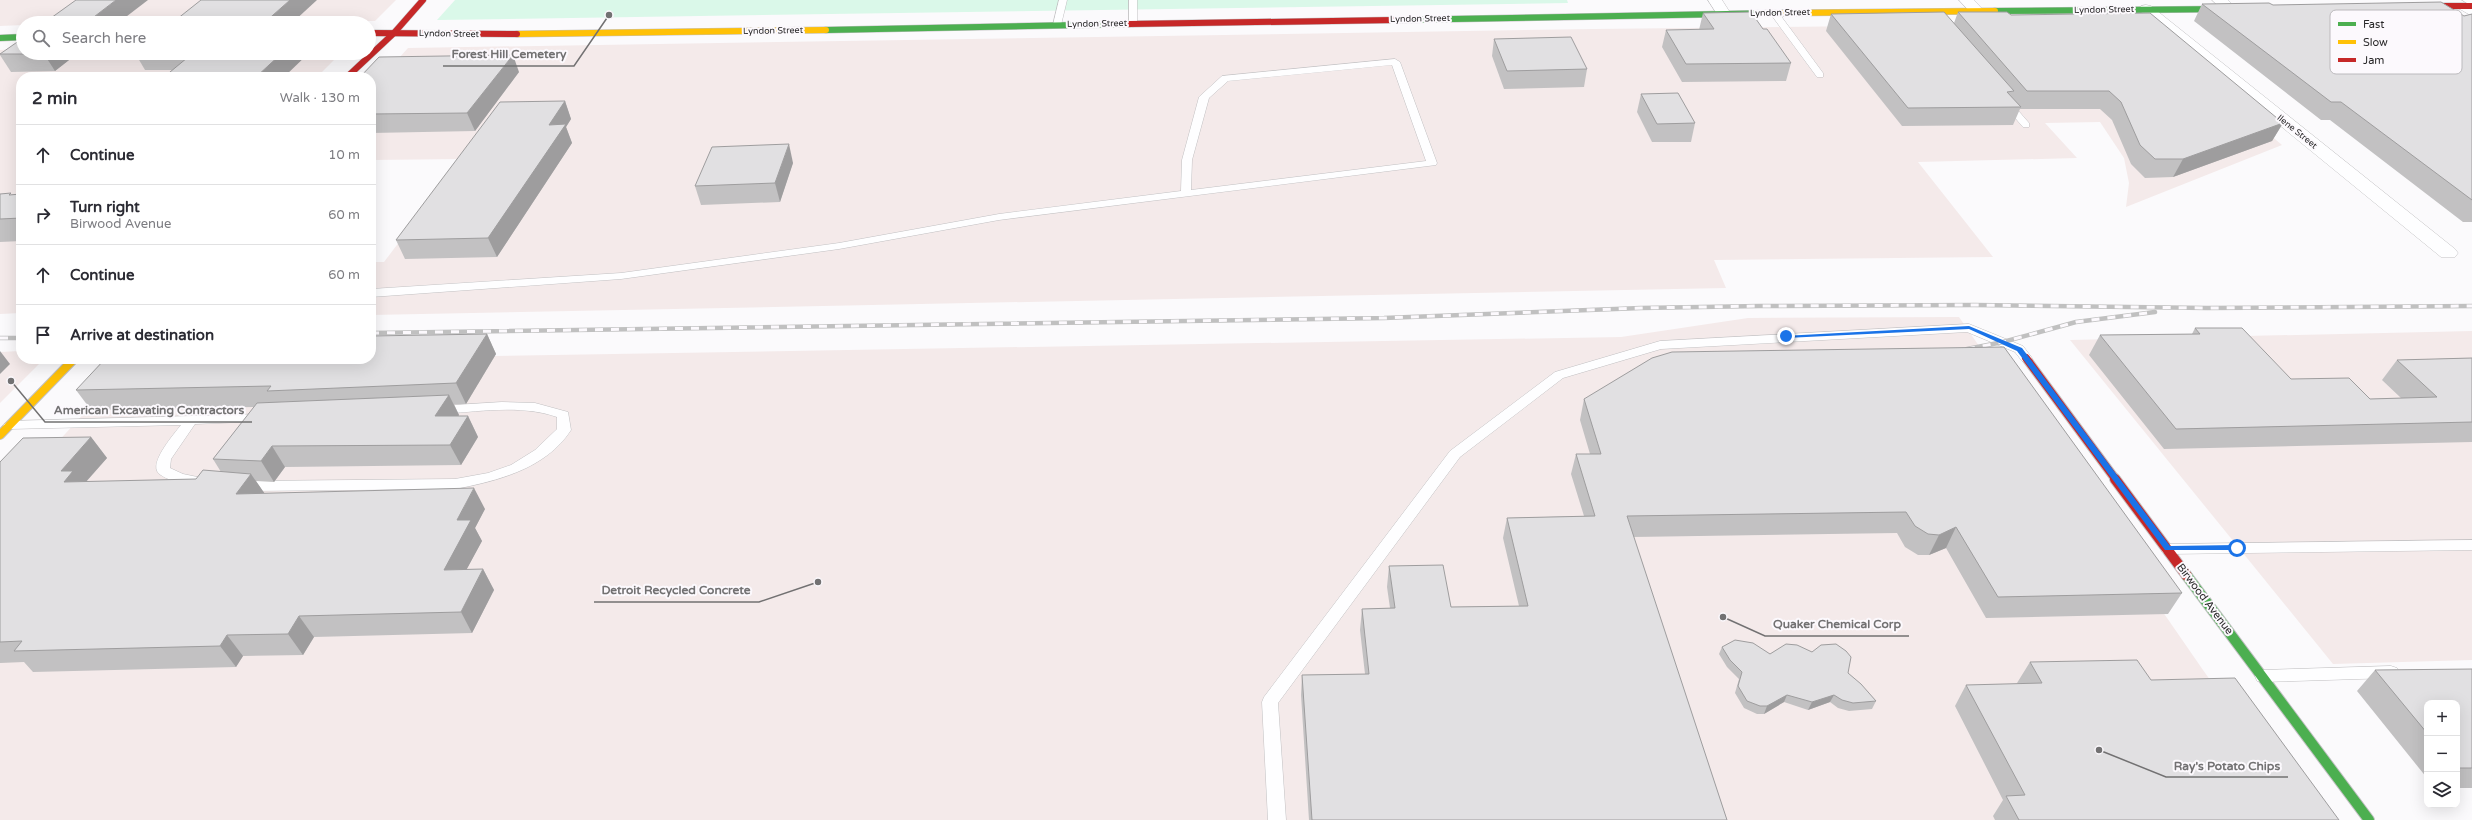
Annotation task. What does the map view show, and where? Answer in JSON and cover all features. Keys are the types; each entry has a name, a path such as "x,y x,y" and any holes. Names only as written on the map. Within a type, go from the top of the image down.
{"street":[{"path":"376,50 394,33 423,0"},
{"path":"1715,0 1724,14"},
{"path":"1966,0 1978,11"},
{"path":"2219,0 2234,9"},
{"path":"2408,6 2467,2 2472,6"},
{"name":"Ilene Street","path":"2146,9 2448,253"},
{"name":"Lyndon Street","path":"376,33 569,35 1724,14 2234,9"},
{"path":"0,38 16,37"},
{"path":"353,72 366,60"},
{"name":"Birwood Avenue","path":"2026,358 2369,820"},
{"path":"0,435 69,364"}],"lane":[{"path":"1057,25 1062,0"},
{"path":"1133,0 1133,24"},
{"path":"2467,2 2472,13"},
{"path":"1930,12 1940,24"},
{"path":"1775,14 1820,75"},
{"path":"376,293 621,276 839,246 999,217 1186,195 1432,163 1395,62 1225,78 1204,97 1187,160 1186,195"},
{"path":"2001,95 2026,125"},
{"path":"1277,820 1270,702 1455,454 1559,375 1660,345 1969,328 2019,349 2026,358"},
{"path":"232,485 455,484 481,480 521,467 547,449 564,430 563,415 550,409 521,407 428,411"},
{"path":"10,425 272,418"},
{"path":"190,421 164,459 163,470 180,478 216,485"},
{"path":"2168,548 2472,545"},
{"path":"2263,676 2410,672"}],"shaded area":[{"path":"0,0 396,0 376,20 376,16 16,16 16,25 0,26"},
{"path":"2138,23 2282,145 2126,207 2129,183 2124,158 2100,122 2045,123 2077,158 1918,162 1993,257 1714,260 1726,288 376,315 376,262 384,262 462,159 376,160 376,83 408,48 1593,29"},
{"path":"16,49 16,60 334,60 322,72 16,72 16,313 0,314 0,50"},
{"path":"1959,317 2203,670 2310,820 0,820 0,505 129,364 376,364 376,358 1621,337 1748,318"},
{"path":"2472,331 2472,660 2333,664 2070,340"},
{"path":"16,351 16,364 39,364 0,403 0,352"}],"green space":[{"path":"455,0 1567,0 1568,3 437,20"}],"building":[{"path":"76,0 116,0 95,16 54,16"},
{"path":"201,0 290,0 272,16 181,16"},
{"path":"2441,2 2454,10 2330,10 2330,74 2462,74 2462,15 2464,16 2472,14 2472,200 2341,102 2331,102 2202,4 2269,3 2273,5"},
{"path":"1751,12 1763,29 1767,29 1791,63 1686,64 1666,30 1714,29 1703,13"},
{"path":"1944,12 2014,91 2007,92 2021,107 1908,108 1831,14"},
{"path":"1958,12 2007,12 2011,15 2150,13 2283,123 2183,159 2155,159 2140,145 2121,102 2109,91 2027,91"},
{"path":"1571,37 1587,69 1507,71 1494,39"},
{"path":"16,43 16,54 0,54"},
{"path":"513,55 467,113 376,114 376,72 365,72 379,57"},
{"path":"185,60 274,60 261,72 170,72"},
{"path":"1678,93 1695,123 1657,124 1641,94"},
{"path":"565,101 549,125 566,124 488,238 396,240 500,102"},
{"path":"789,144 775,183 695,186 712,147"},
{"path":"11,193 9,195 16,194 16,218 0,219 0,194"},
{"path":"2195,328 2242,328 2291,379 2349,378 2370,399 2437,397 2397,360 2472,358 2472,422 2176,429 2100,335 2200,334"},
{"path":"487,334 456,383 267,391 271,386 76,390 100,364 376,364 376,336"},
{"path":"2004,347 2182,593 1998,597 1956,527 1939,535 1928,534 1915,526 1906,512 1627,516 1727,820 1312,820 1302,675 1369,674 1362,609 1395,608 1389,566 1443,565 1451,607 1528,606 1507,518 1595,516 1576,454 1601,454 1584,399 1652,358 1672,352"},
{"path":"449,395 435,416 468,416 450,445 272,446 261,461 213,459 257,403"},
{"path":"91,437 61,471 73,471 64,482 196,479 203,470 251,474 236,494 474,488 457,520 471,520 444,570 483,569 461,612 299,616 288,634 227,635 220,646 14,651 22,641 0,642 0,462 23,438"},
{"path":"1735,640 1753,643 1770,654 1786,644 1797,645 1812,652 1821,645 1836,644 1846,651 1851,657 1848,673 1861,684 1876,701 1853,703 1842,700 1834,695 1812,702 1787,695 1767,706 1760,706 1747,701 1738,686 1742,672 1730,660 1722,647"},
{"path":"2137,660 2151,680 2235,678 2339,820 2019,820 2006,796 2025,795 1966,685 2042,683 2030,662"},
{"path":"2472,669 2472,768 2460,768 2460,700 2424,700 2424,729 2375,670"}],"railway":[{"path":"376,333 1384,318 1641,308 1760,306 1974,305 2207,308 2472,306"},
{"path":"1967,349 2003,342 2076,322 2155,312"},
{"path":"0,338 16,338"}],"traffic: fast":[{"path":"1995,11 2229,9"},
{"path":"1395,20 1783,13"},
{"path":"826,30 1129,24"},
{"path":"0,38 16,37"},
{"path":"2187,576 2369,820"}],"traffic: slow":[{"path":"1783,13 1995,11"},
{"path":"517,34 826,30"},
{"path":"0,435 69,364"}],"traffic: jam":[{"path":"376,50 394,33 423,0"},
{"path":"2417,6 2472,6"},
{"path":"1129,24 1395,20"},
{"path":"376,33 517,34"},
{"path":"352,72 365,60"},
{"path":"2026,358 2187,576"}],"place":[{"name":"Forest Hill Cemetery","path":"609,15"},
{"name":"American Excavating Contractors","path":"11,381"},
{"name":"Detroit Recycled Concrete","path":"818,582"},
{"name":"Quaker Chemical Corp","path":"1723,617"},
{"name":"Ray's Potato Chips","path":"2099,750"}],"route":[{"path":"1786,336 1969,328 2019,349 2168,548 2237,548"}]}
